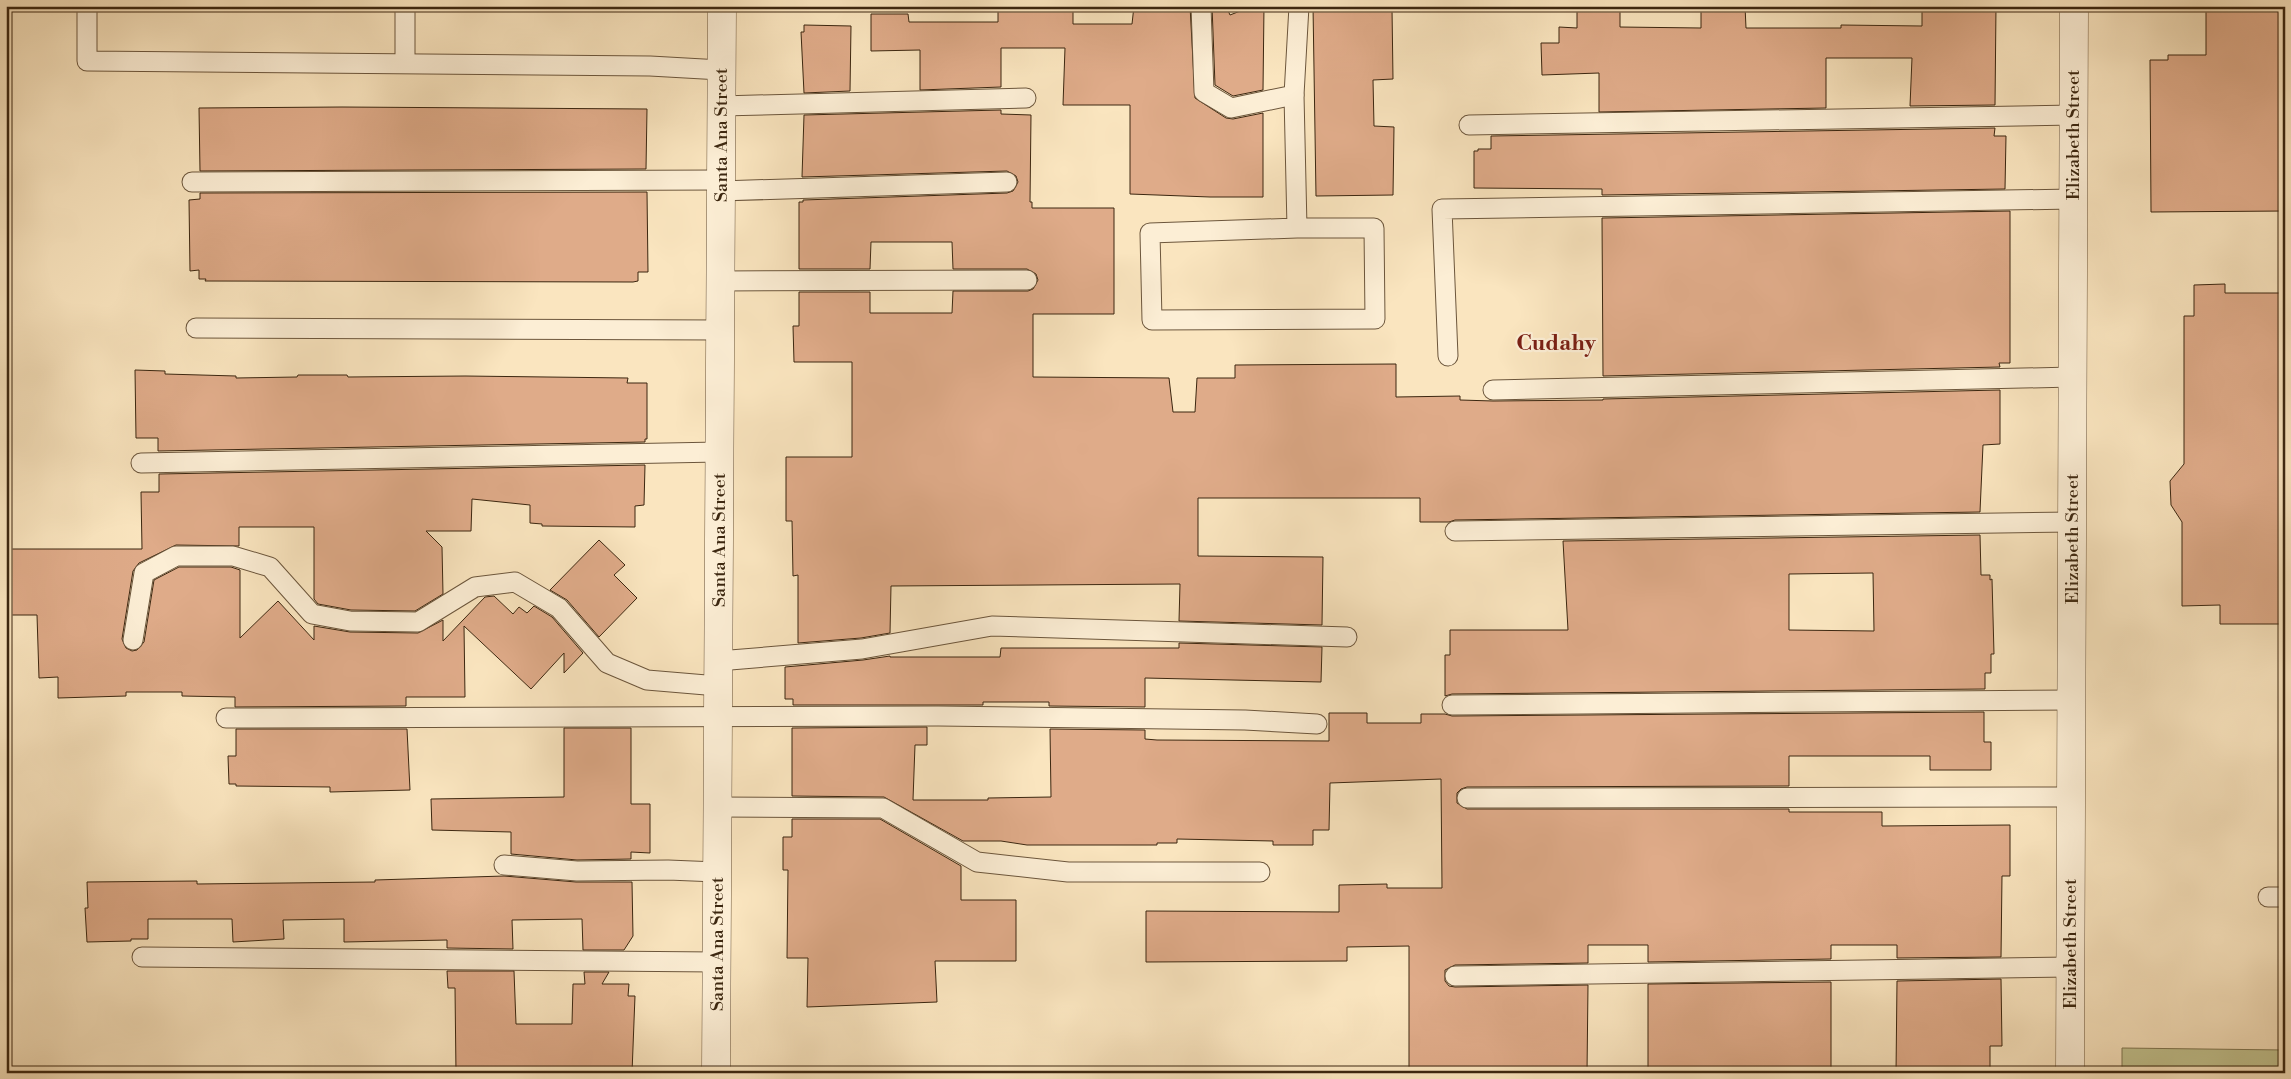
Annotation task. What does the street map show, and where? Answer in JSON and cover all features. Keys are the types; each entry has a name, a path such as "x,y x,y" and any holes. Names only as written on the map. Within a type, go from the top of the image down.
{"street":[{"name":"Santa Ana Street","path":"716,1073 722,6"},
{"name":"Elizabeth Street","path":"2070,1073 2074,6"}],"lane":[{"path":"87,6 87,61 650,66 721,70"},
{"path":"405,6 405,63"},
{"path":"1201,6 1204,92 1231,108 1294,95"},
{"path":"1297,228 1294,95 1299,6"},
{"path":"721,106 1026,98"},
{"path":"1469,125 2073,115"},
{"path":"192,182 720,185 1008,182"},
{"path":"1448,356 1442,209 2073,199"},
{"path":"1297,228 1374,228 1375,319 1152,320 1150,233 1297,228"},
{"path":"720,281 1027,280"},
{"path":"196,328 720,330"},
{"path":"1493,390 2072,377"},
{"path":"141,462 719,452"},
{"path":"1455,531 2072,522"},
{"path":"133,640 144,573 176,556 233,556 270,567 312,614 350,621 418,622 475,587 515,582 558,608 607,663 647,680 718,673 992,626 1347,637"},
{"path":"1452,705 2071,700"},
{"path":"226,718 938,716 1245,720 1317,724"},
{"path":"1467,798 2071,797"},
{"path":"717,807 883,808 977,862 1068,872 1260,872"},
{"path":"504,866 577,871 668,870 717,872"},
{"path":"142,957 716,962"},
{"path":"1455,976 2070,967"}],"green space":[{"path":"2122,1048 2285,1050 2285,1073 2122,1073"}],"building":[{"path":"1134,6 1190,6 1195,98 1226,118 1233,119 1263,113 1263,197 1130,194 1130,105 1063,105 1065,48 1001,48 1001,87 920,90 920,50 871,51 871,14 908,14 909,22 998,22 998,11 1073,11 1073,24 1132,24"},
{"path":"1212,6 1226,6 1230,15 1253,6 1264,6 1263,90 1233,96 1215,85"},
{"path":"1313,6 1391,6 1393,79 1373,80 1374,126 1394,127 1393,195 1316,196"},
{"path":"1577,6 1620,6 1620,27 1701,28 1701,6 1745,6 1746,28 1841,28 1841,25 1922,26 1922,6 1996,6 1995,105 1910,106 1912,58 1826,58 1826,108 1599,112 1599,73 1542,75 1541,43 1559,43 1559,27 1577,28"},
{"path":"2206,6 2285,7 2285,211 2151,212 2150,60 2168,60 2168,55 2206,55"},
{"path":"804,25 851,26 850,91 804,93 801,32 804,32"},
{"path":"199,108 647,109 646,169 200,171"},
{"path":"1001,110 1001,114 1031,115 1030,202 1032,202 1032,208 1114,208 1114,314 1033,314 1033,377 1169,378 1173,412 1195,412 1197,378 1235,378 1235,365 1396,364 1396,397 1460,396 1460,400 1603,400 2000,390 2000,444 1983,445 1980,512 1420,522 1420,498 1198,498 1198,556 1323,557 1322,625 1179,621 1180,584 891,586 890,633 861,638 798,643 798,575 793,576 792,521 786,521 786,457 852,457 852,362 794,362 793,326 799,326 799,292 870,292 870,313 952,313 953,291 1028,291 1033,289 1038,280 1036,274 1027,269 953,269 952,242 871,242 870,269 799,269 799,202 803,202 803,200 1007,193 1013,191 1018,182 1016,176 1007,171 802,177 804,115"},
{"path":"1995,128 1994,136 2006,136 2005,189 1602,195 1602,189 1474,188 1474,151 1478,151 1478,149 1491,149 1491,136"},
{"path":"647,192 648,272 638,272 638,281 633,282 205,281 206,279 199,279 199,270 190,271 189,200 200,199 200,193"},
{"path":"2010,211 2010,363 1999,363 2000,367 1603,376 1602,218"},
{"path":"2225,284 2225,293 2285,293 2285,565 2284,584 2280,584 2280,624 2220,624 2220,605 2182,606 2182,522 2171,505 2170,481 2184,464 2184,316 2194,316 2194,285"},
{"path":"135,370 165,371 165,374 236,376 236,378 347,375 348,377 628,378 627,383 647,383 647,439 645,439 645,442 158,451 158,438 136,438"},
{"path":"645,465 644,505 635,506 635,527 542,526 542,524 530,523 530,505 472,499 471,531 426,531 442,547 443,594 415,611 351,610 318,604 314,599 314,527 239,527 239,546 176,545 139,563 133,571 122,639 126,648 132,651 137,650 144,642 154,580 179,567 231,567 240,570 240,638 278,601 314,640 314,626 350,632 418,633 443,620 443,641 485,597 494,596 513,614 519,607 527,613 534,606 552,617 583,653 564,673 564,653 531,689 464,626 465,697 406,697 406,706 235,707 235,697 182,696 182,692 126,692 126,696 58,698 58,677 39,678 37,615 6,615 6,549 142,549 141,492 159,492 159,474"},
{"path":"1980,535 1981,575 1990,575 1990,580 1992,579 1994,654 1991,654 1991,673 1985,673 1985,689 1452,694 1445,696 1445,655 1450,655 1450,630 1568,630 1563,541","holes":["1873,573 1874,631 1789,630 1789,574"]},
{"path":"599,540 625,565 614,575 637,598 599,637 567,600 550,590"},
{"path":"1179,643 1322,647 1321,682 1145,678 1145,707 1049,706 1049,702 983,702 983,705 793,705 793,699 785,699 785,667 890,656 1000,657 1001,648 1179,648"},
{"path":"1984,712 1984,742 1991,742 1991,770 1930,770 1930,756 1789,756 1789,786 1467,787 1461,789 1457,793 1457,803 1467,809 1789,809 1789,812 1882,812 1882,826 2010,825 2010,876 2002,876 2001,957 1897,958 1897,945 1831,945 1831,959 1648,962 1648,945 1588,945 1588,963 1455,965 1445,970 1445,981 1449,986 1455,987 1588,985 1587,1073 1409,1073 1409,946 1347,947 1347,961 1146,962 1146,911 1339,912 1339,885 1387,884 1387,888 1442,888 1441,779 1330,783 1329,830 1313,830 1313,845 1273,845 1273,841 1177,839 1177,843 1157,843 1157,845 1027,845 1001,841 963,841 884,797 792,796 792,728 927,727 927,745 915,745 913,800 988,800 988,798 1051,797 1050,729 1145,730 1145,739 1157,740 1329,741 1329,713 1367,713 1367,723 1421,723 1421,714 1445,714 1452,716"},
{"path":"564,728 631,728 631,804 650,804 650,853 631,852 631,859 577,860 511,854 511,832 432,830 431,799 564,797"},
{"path":"236,729 407,729 410,790 330,792 330,787 236,786 236,784 229,784 228,756 236,756"},
{"path":"792,819 880,819 961,866 961,900 1016,900 1016,961 935,961 937,1002 807,1007 808,958 787,958 788,870 783,870 783,837 792,837"},
{"path":"504,876 576,882 632,882 633,936 624,950 583,950 582,919 512,920 513,949 447,948 447,940 344,942 344,919 283,920 284,939 233,942 232,919 148,919 148,939 87,942 85,908 88,908 87,882 197,881 197,884 375,882 375,880"},
{"path":"447,971 514,971 516,1024 572,1024 573,984 585,984 584,972 609,972 602,984 629,984 628,996 635,996 632,1073 456,1073 455,988 448,988"},
{"path":"2001,979 2002,1046 1990,1046 1990,1073 1896,1073 1897,981"},
{"path":"1831,982 1831,1073 1648,1073 1648,984"}],"district":[{"name":"Cudahy","path":"1556,342"}]}
